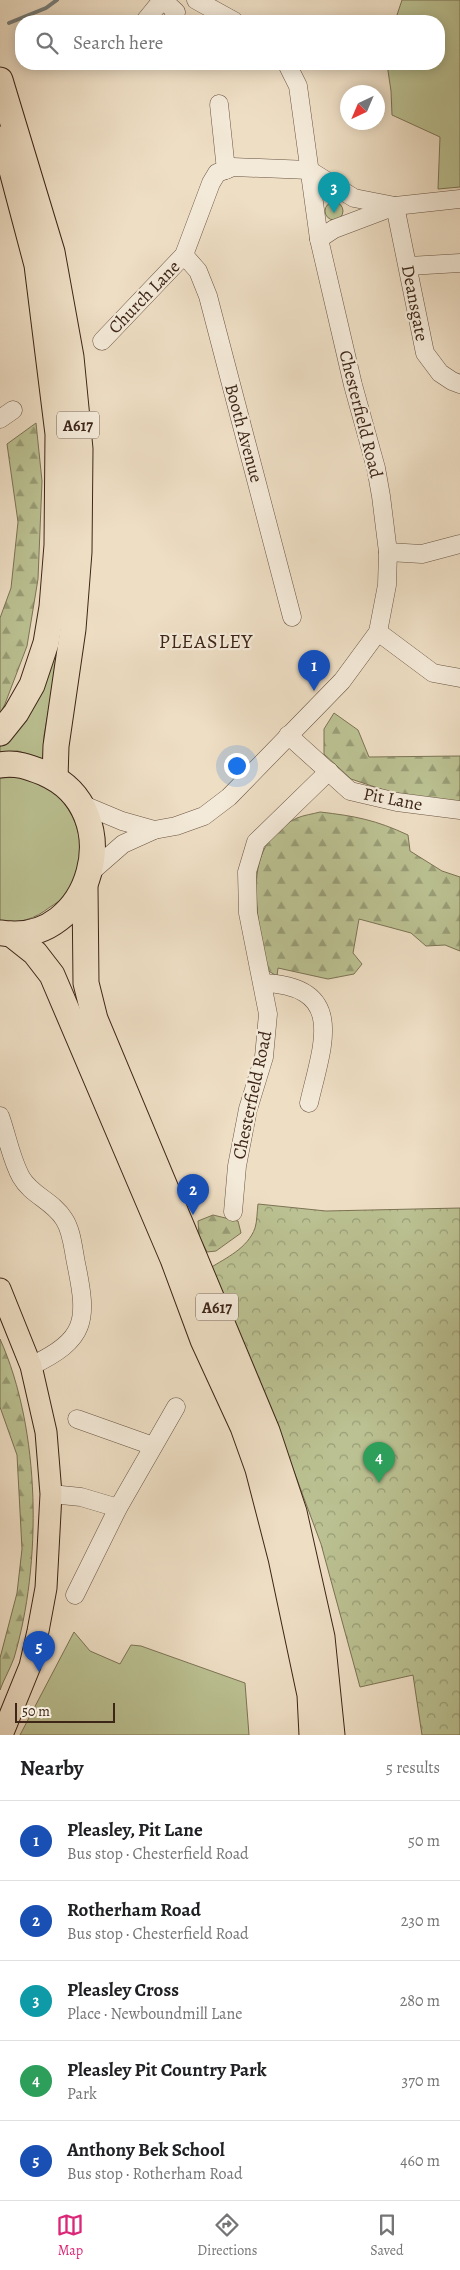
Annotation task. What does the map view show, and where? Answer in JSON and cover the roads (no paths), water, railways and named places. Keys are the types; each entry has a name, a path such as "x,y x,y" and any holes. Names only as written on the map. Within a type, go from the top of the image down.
{"highway":[{"name":"A617","path":"0,80 52,252 71,357 80,449 79,552 74,629 56,746 55,778"},
{"name":"A617","path":"0,139 11,168 37,265 58,434 57,545 52,606 46,643 32,685 16,712 0,733"},
{"path":"0,765 28,766 55,778 71,791 87,816 94,842 88,879 72,905 58,918 31,931 5,933"},
{"name":"A617","path":"88,879 86,983 95,1019 268,1431 294,1512 322,1637 332,1735"},
{"name":"A617","path":"5,933 35,952 52,975 173,1259 203,1340 243,1427 258,1469 281,1558 310,1695 312,1735"}],"main road":[{"path":"0,1289 31,1366 46,1432 51,1494 46,1588 38,1631 30,1666 2,1735"}],"street":[{"path":"150,15 162,0 176,12 175,15"},
{"path":"196,0 223,15"},
{"name":"Chesterfield Road","path":"154,830 176,826 204,816 230,797 342,681 378,632 387,585 388,552 376,468 353,385 319,239 298,86 289,70"},
{"path":"219,104 226,170 233,167 310,170 354,198 394,206"},
{"name":"Church Lane","path":"102,341 184,255 210,183 217,172 226,170"},
{"path":"319,239 334,228 394,206 460,199"},
{"name":"Deansgate","path":"394,206 409,266 425,353 440,373 460,384"},
{"name":"Booth Avenue","path":"184,255 198,271 208,296 292,617"},
{"path":"409,266 460,263"},
{"path":"388,552 422,554 460,544"},
{"path":"378,632 433,673 460,678"},
{"name":"Pit Lane","path":"288,735 350,791 397,802 460,810"},
{"name":"Chesterfield Road","path":"233,1212 234,1185 248,1109 264,1057 268,1014 248,913 247,872 256,842 329,771"},
{"path":"79,803 122,821 154,830"},
{"path":"88,879 123,844 154,830"},
{"path":"263,984 281,984 303,992 320,1008 324,1028 309,1103"},
{"path":"0,1116 21,1176 30,1188 57,1209 68,1228 83,1301 79,1325 69,1343 59,1352 31,1366"},
{"path":"76,1595 118,1508 176,1407"},
{"path":"78,1419 153,1446"},
{"path":"51,1494 81,1497 118,1508"}],"waterway":[{"path":"29,15 46,8 57,0"},
{"path":"9,23 15,21"}],"place":[{"name":"Pleasley Cross","path":"334,213"},
{"name":"Pleasley, Pit Lane","path":"314,691"},
{"name":"Rotherham Road","path":"193,1215"},
{"name":"Pleasley Pit Country Park","path":"379,1483"},
{"name":"Anthony Bek School","path":"39,1672"}],"district":[{"name":"PLEASLEY","path":"206,641"}]}
